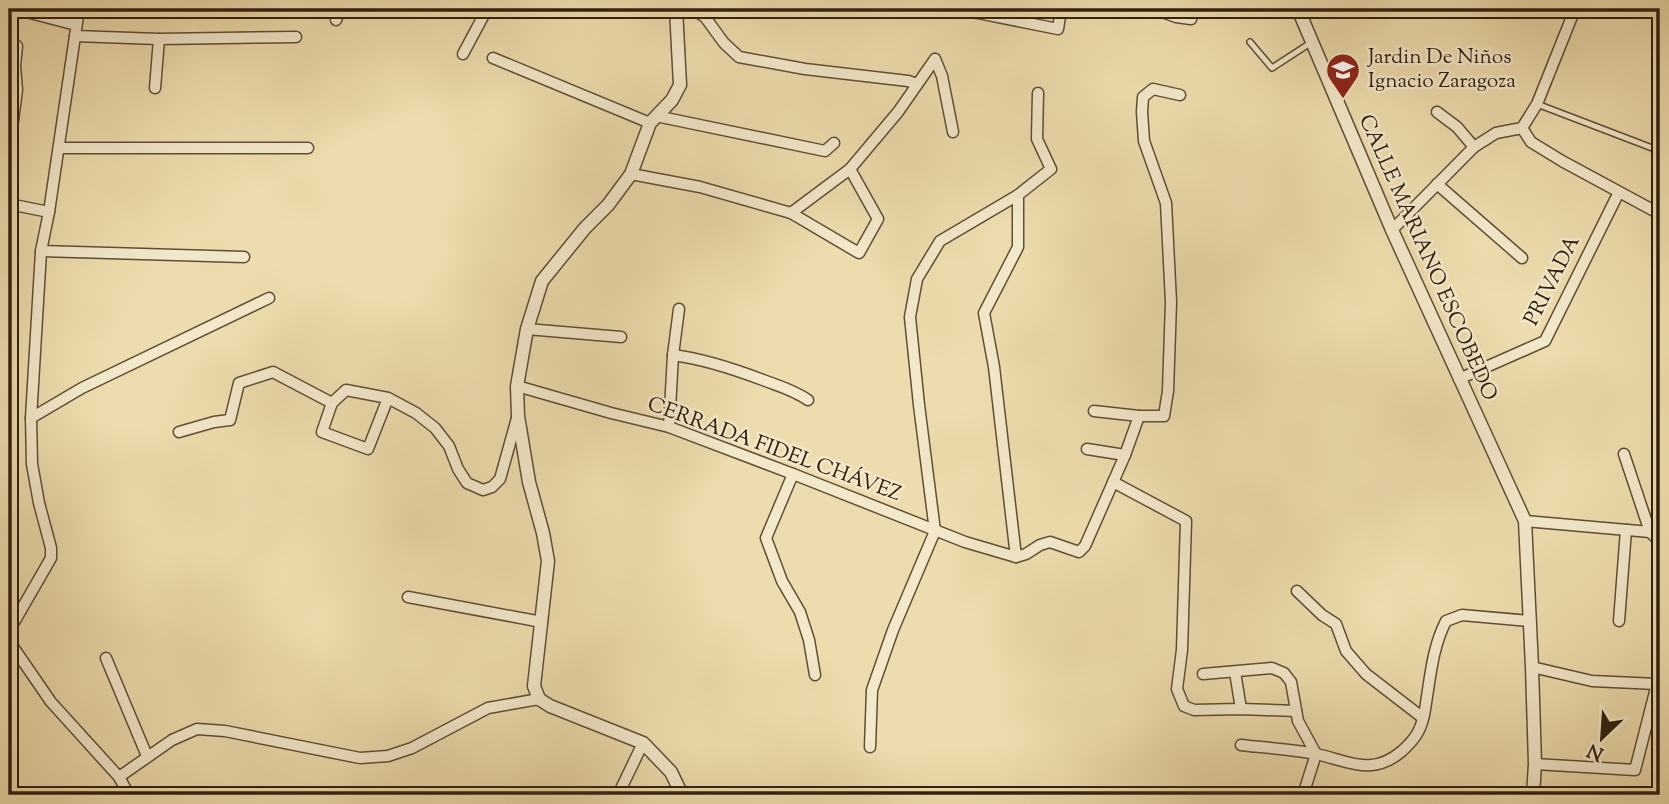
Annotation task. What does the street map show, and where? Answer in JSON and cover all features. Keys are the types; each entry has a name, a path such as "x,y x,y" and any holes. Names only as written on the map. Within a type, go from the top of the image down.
{"street":[{"path":"15,9 75,30 159,39 296,37"},
{"path":"9,631 51,558 32,464 31,418 41,251 79,9"},
{"path":"463,54 487,9"},
{"path":"676,9 680,85 672,100 653,120 631,174 608,205 541,281 527,329 517,386 518,416 529,482 544,533 548,561 534,686 539,699 550,706 643,743 671,772 682,795"},
{"path":"693,9 705,17 724,43 739,57 917,84"},
{"path":"945,9 978,11 1058,29 1061,9"},
{"path":"1154,9 1177,17 1193,14"},
{"name":"CALLE MARIANO ESCOBEDO","path":"1298,9 1392,230 1525,522 1535,764 1533,795"},
{"path":"1392,230 1474,147 1496,133 1522,128 1537,104 1576,9"},
{"path":"155,88 159,39"},
{"path":"9,151 17,90 17,46"},
{"path":"493,58 653,120 825,151 834,143"},
{"path":"791,213 850,169 898,112 935,59 942,76 953,132"},
{"path":"1094,411 1164,416 1168,391 1171,302 1166,203 1144,141 1142,112 1143,97 1153,89 1180,95"},
{"path":"870,747 872,690 893,630 935,531 910,317 917,279 940,240 1018,195 1051,169 1037,139 1038,93"},
{"path":"1437,112 1457,127 1474,147"},
{"path":"1522,128 1531,142 1562,162 1660,214"},
{"path":"59,148 308,148"},
{"path":"631,174 700,187 791,213 859,253 878,219 850,169"},
{"path":"1437,184 1522,258"},
{"name":"PRIVADA","path":"1459,379 1545,341 1619,192"},
{"path":"1018,195 1018,247 984,313 994,367 1016,557 1050,542 1079,552 1085,546 1139,416"},
{"path":"9,204 49,212"},
{"path":"41,251 244,257"},
{"path":"31,418 95,382 269,298"},
{"path":"669,427 679,309"},
{"path":"527,329 621,337"},
{"path":"673,355 692,357 743,373 796,392 808,400"},
{"path":"179,432 230,420 239,383 273,372 332,403"},
{"name":"CERRADA FIDEL CHÁVEZ","path":"517,386 669,427 935,531 1016,557"},
{"path":"388,398 369,449 322,432 332,403 346,390 388,398 415,412 435,428 449,446 458,469 467,482 483,490 492,487 500,479 518,416"},
{"path":"1087,449 1125,455"},
{"path":"1624,454 1650,532 1660,542"},
{"path":"793,474 766,538 782,581 800,612 809,640 815,675"},
{"path":"1112,482 1186,521 1182,650 1177,689 1184,706 1194,710 1296,711"},
{"path":"1650,532 1660,512"},
{"path":"1525,522 1650,532"},
{"path":"1619,621 1626,530"},
{"path":"1297,591 1322,615 1336,624 1346,651 1366,674 1423,718"},
{"path":"408,597 542,622"},
{"path":"1241,745 1316,754 1349,764 1376,766 1394,758 1415,739 1423,718 1438,637 1446,621 1462,615 1530,621"},
{"path":"9,641 51,702 119,777 129,795"},
{"path":"106,658 147,756"},
{"path":"1532,667 1592,681 1657,684 1635,769 1535,764"},
{"path":"1203,674 1272,668 1284,674 1291,682 1298,721 1316,754 1303,795"},
{"path":"1235,672 1241,709"},
{"path":"119,777 172,740 197,729 225,731 360,758 388,756 412,748 488,708 539,699"},
{"path":"618,795 643,743"}],"lane":[{"path":"1250,42 1272,68 1312,43"},
{"path":"1537,104 1660,151"}],"place":[{"name":"Jardin De Niños Ignacio Zaragoza","path":"1343,100"}]}
